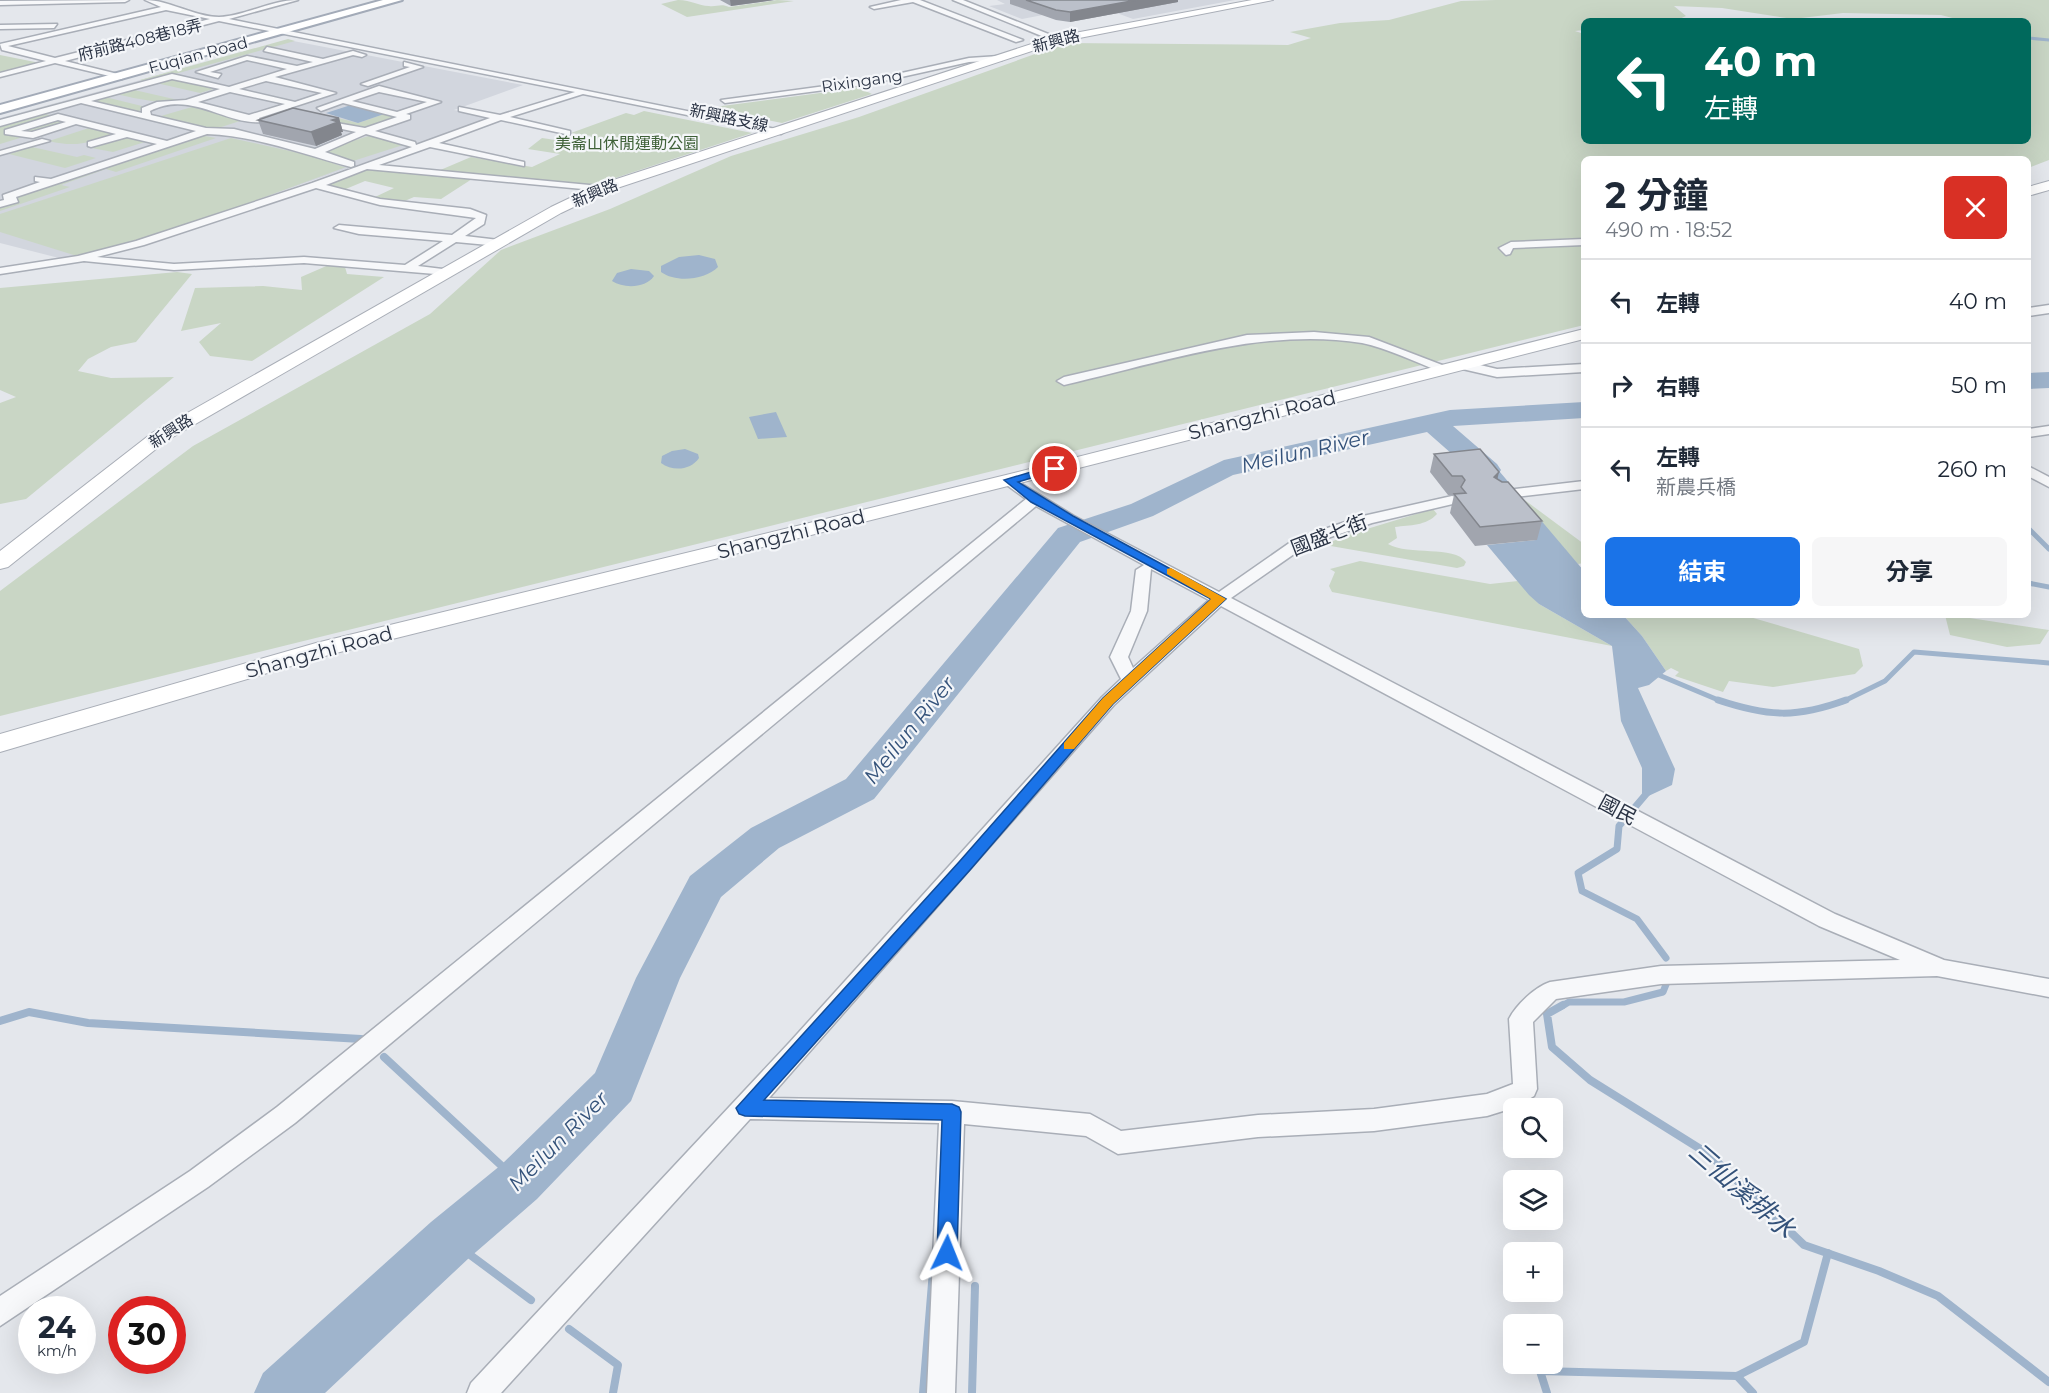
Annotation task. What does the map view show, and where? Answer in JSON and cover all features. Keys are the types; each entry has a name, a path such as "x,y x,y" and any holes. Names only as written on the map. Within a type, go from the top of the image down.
{"main road":[{"name":"Fuqian Road","path":"0,108 396,0"}],"street":[{"path":"0,3 125,0"},
{"path":"149,0 166,8"},
{"name":"府前路408巷18弄","path":"0,75 294,0"},
{"path":"874,7 914,0 1019,40"},
{"path":"957,0 1057,39"},
{"name":"新興路","path":"0,562 159,437 447,272 600,189 1057,39 1268,0"},
{"path":"0,47 166,8"},
{"name":"新興路支線","path":"166,8 781,130"},
{"path":"933,18 982,10"},
{"path":"0,27 92,25"},
{"path":"266,78 341,95 372,86 365,84 419,67 295,41"},
{"path":"0,47 60,60 119,77"},
{"path":"267,49 323,61"},
{"path":"136,101 153,105 189,102 246,83 353,53"},
{"path":"246,83 200,72 247,58 296,69"},
{"name":"Rixingang","path":"724,100 870,82 969,60 999,58"},
{"path":"0,123 172,76 294,104"},
{"path":"314,110 379,88 437,102 400,113"},
{"path":"72,89 125,99"},
{"path":"0,271 78,259 140,243 316,185 499,118 588,91"},
{"path":"222,131 294,104 332,93"},
{"path":"316,152 407,117 400,113 342,100"},
{"path":"80,101 206,131 222,131 316,152 351,164"},
{"path":"145,115 177,113 191,107 189,102"},
{"path":"189,102 254,119 275,122"},
{"path":"145,115 145,110 153,105"},
{"path":"462,109 567,133"},
{"path":"4,133 58,117 169,144"},
{"path":"304,118 366,131 412,144"},
{"path":"2,149 27,137 77,122"},
{"path":"2,149 46,141 93,126"},
{"path":"0,204 14,200 7,197 206,131"},
{"path":"4,133 46,141"},
{"path":"91,144 127,134"},
{"path":"51,183 38,179 152,140"},
{"path":"426,143 521,164"},
{"path":"363,166 600,189"},
{"path":"68,169 81,173"},
{"path":"316,185 366,199 482,217 480,222 408,268"},
{"path":"339,228 396,236 457,237 499,243"},
{"path":"1506,252 1504,248 1511,245 1581,242"},
{"path":"78,259 174,267 304,260 447,272"},
{"path":"2031,312 2049,309"},
{"name":"Shangzhi Road","path":"0,743 325,648 1009,480 1581,335"},
{"path":"1064,381 1225,344 1270,337 1365,340 1454,367 1497,373 1581,368"},
{"path":"2031,433 2049,430"},
{"path":"2031,473 2049,483"},
{"name":"國民","path":"1009,480 1035,500 1069,519 1827,920 1941,968 2049,988"},
{"path":"1498,495 1581,485"},
{"path":"0,1312 199,1179 286,1115 1035,500"},
{"name":"國盛七街","path":"481,1393 745,1108 964,866 1108,701 1211,594 1301,542 1368,519 1452,500"},
{"path":"1130,680 1119,657 1139,611 1144,570"},
{"path":"745,1108 952,1112 1090,1125 1118,1143 1258,1126 1374,1120 1487,1105 1508,1100 1525,1089 1521,1019 1550,991 1661,975 1941,968"},
{"path":"942,1393 952,1112"}],"shaded area":[{"path":"997,0 1235,0 1133,19 1095,5 1022,19 989,6 1005,4"},
{"path":"288,40 523,85 454,110 493,118 149,237 63,259 0,243 0,118"}],"green space":[{"path":"678,0 705,6 729,7 777,0 794,1 687,17 661,4"},
{"path":"2049,0 2049,160 2031,167 2031,156 1581,156 1581,326 0,716 0,591 193,446 430,314 501,250 610,209 731,156 859,117 1066,43 1288,45 1311,38 1290,32 1340,23 1389,20 1461,1"},
{"path":"288,39 295,41 146,82 140,80"},
{"path":"0,55 40,63 0,73"},
{"path":"174,76 220,87 200,93 152,82"},
{"name":"美崙山休閒運動公園","path":"853,85 872,94 782,123 707,108 850,89"},
{"path":"130,89 178,100 188,98 179,100 161,102 115,94"},
{"path":"101,96 146,107 137,112 87,100"},
{"path":"74,99 42,113 73,122 0,144 0,119"},
{"path":"192,107 243,120 212,130 161,116"},
{"name":"美崙山休閒運動公園","path":"644,111 752,133 591,186 438,171 471,157 532,167 560,154 528,149 542,138 576,143 592,136 571,133 626,113 634,115"},
{"path":"318,113 358,123 387,113 403,116 360,130 306,117"},
{"path":"92,127 117,134 76,144 49,141"},
{"path":"125,135 148,141 113,152 86,147"},
{"path":"200,135 216,138 116,172 106,169 61,185 70,187 0,211 0,205 18,199 11,196"},
{"path":"372,135 403,145 350,162 319,151"},
{"path":"231,138 308,155 344,167 349,166 156,237 80,257 0,232 0,214"},
{"path":"32,147 77,157 84,155 96,158 65,168 9,154"},
{"path":"368,168 472,179 441,199 414,197 400,203 359,194 375,197 394,188 365,181 341,191 327,183"},
{"path":"331,264 345,267 347,274 384,277 252,361 210,356 199,342 221,323 181,331 195,288 263,286 302,290 301,277"},
{"path":"177,272 192,274 136,342 111,347 88,359 78,371 111,378 174,377 26,499 0,504 0,403 16,397 0,390 0,288"},
{"path":"1522,498 1581,542 1581,564 1578,564 1529,510"},
{"path":"1433,509 1437,514 1428,521 1395,527 1397,538 1388,544 1397,548 1452,554 1466,562 1464,566 1457,568 1325,545 1303,555 1319,547 1351,534"},
{"path":"1360,561 1490,584 1518,581 1539,604 1612,646 1332,592 1329,586 1335,572 1330,569"},
{"path":"1626,618 1753,618 1859,649 1863,666 1855,674 1773,687 1729,681 1723,692 1675,676 1679,672 1671,668 1666,671 1642,636"},
{"path":"1946,618 1970,618 2049,630 2040,644 2007,647 1950,635"}],"water":[{"path":"354,104 387,113 358,123 326,113"},
{"path":"699,255 715,259 718,267 706,275 682,279 661,272 661,266 679,257"},
{"path":"631,269 649,271 654,276 646,283 634,286 617,284 612,281 617,273"},
{"path":"776,412 787,437 758,439 749,417"},
{"path":"685,449 698,454 699,458 696,462 676,469 661,463 662,456 672,451"},
{"path":"1475,465 1494,465 1581,567 1581,618 1626,618 1642,636 1666,671 1649,685 1638,688 1675,769 1672,785 1642,799 1642,768 1621,721 1612,646 1539,604 1487,545 1536,540"}],"building":[{"path":"1026,0 1137,0 1070,12"},
{"path":"293,108 339,118 332,120 338,122 311,132 258,120"},
{"path":"1480,449 1499,472 1494,477 1502,482 1508,482 1542,521 1480,527 1454,494 1466,493 1461,487 1465,480 1462,476 1452,476 1434,454"}],"waterway":[{"path":"2031,38 2049,40"},
{"name":"Meilun River","path":"2031,381 2049,380"},
{"name":"Meilun River","path":"1432,422 1450,418 1581,410"},
{"name":"Meilun River","path":"283,1393 450,1240 519,1182 614,1086 658,978 705,887 765,838 860,789 1069,535 1142,510 1224,469 1432,422"},
{"name":"三仙溪排水","path":"1432,422 1487,470"},
{"name":"三仙溪排水","path":"2031,531 2049,549"},
{"path":"2031,584 2049,587"},
{"name":"三仙溪排水","path":"1842,702 1885,681 1914,652 2049,663"},
{"name":"三仙溪排水","path":"1654,673 1719,700"},
{"name":"三仙溪排水","path":"1719,700 1753,710 1783,713 1813,710 1846,700"},
{"name":"三仙溪排水","path":"1719,700 1723,702"},
{"name":"三仙溪排水","path":"1647,793 1619,826 1617,849 1578,873 1582,891 1637,919 1666,958"},
{"name":"三仙溪排水","path":"1560,1007 1569,1002 1624,1002 1663,992 1667,982"},
{"name":"三仙溪排水","path":"1563,1005 1547,1014 1552,1047 1590,1080 1710,1155 1804,1245 1828,1253"},
{"path":"0,1021 29,1012 88,1023 361,1039"},
{"path":"384,1057 519,1182"},
{"path":"450,1240 531,1300"},
{"path":"1737,1376 1804,1342 1828,1253"},
{"name":"三仙溪排水","path":"1828,1253 1879,1271 1938,1296 2049,1382"},
{"path":"923,1393 933,1271"},
{"path":"972,1393 975,1286"},
{"path":"569,1329 618,1365 613,1393"},
{"path":"1547,1393 1540,1371 1737,1376"},
{"path":"1737,1376 1753,1393"}],"slow traffic":[{"path":"1069,746 1108,701 1219,599 1171,572"}],"route":[{"path":"947,1253 952,1112 745,1108 964,866 1108,701 1219,599 1035,500 1009,480 1055,469"}]}
